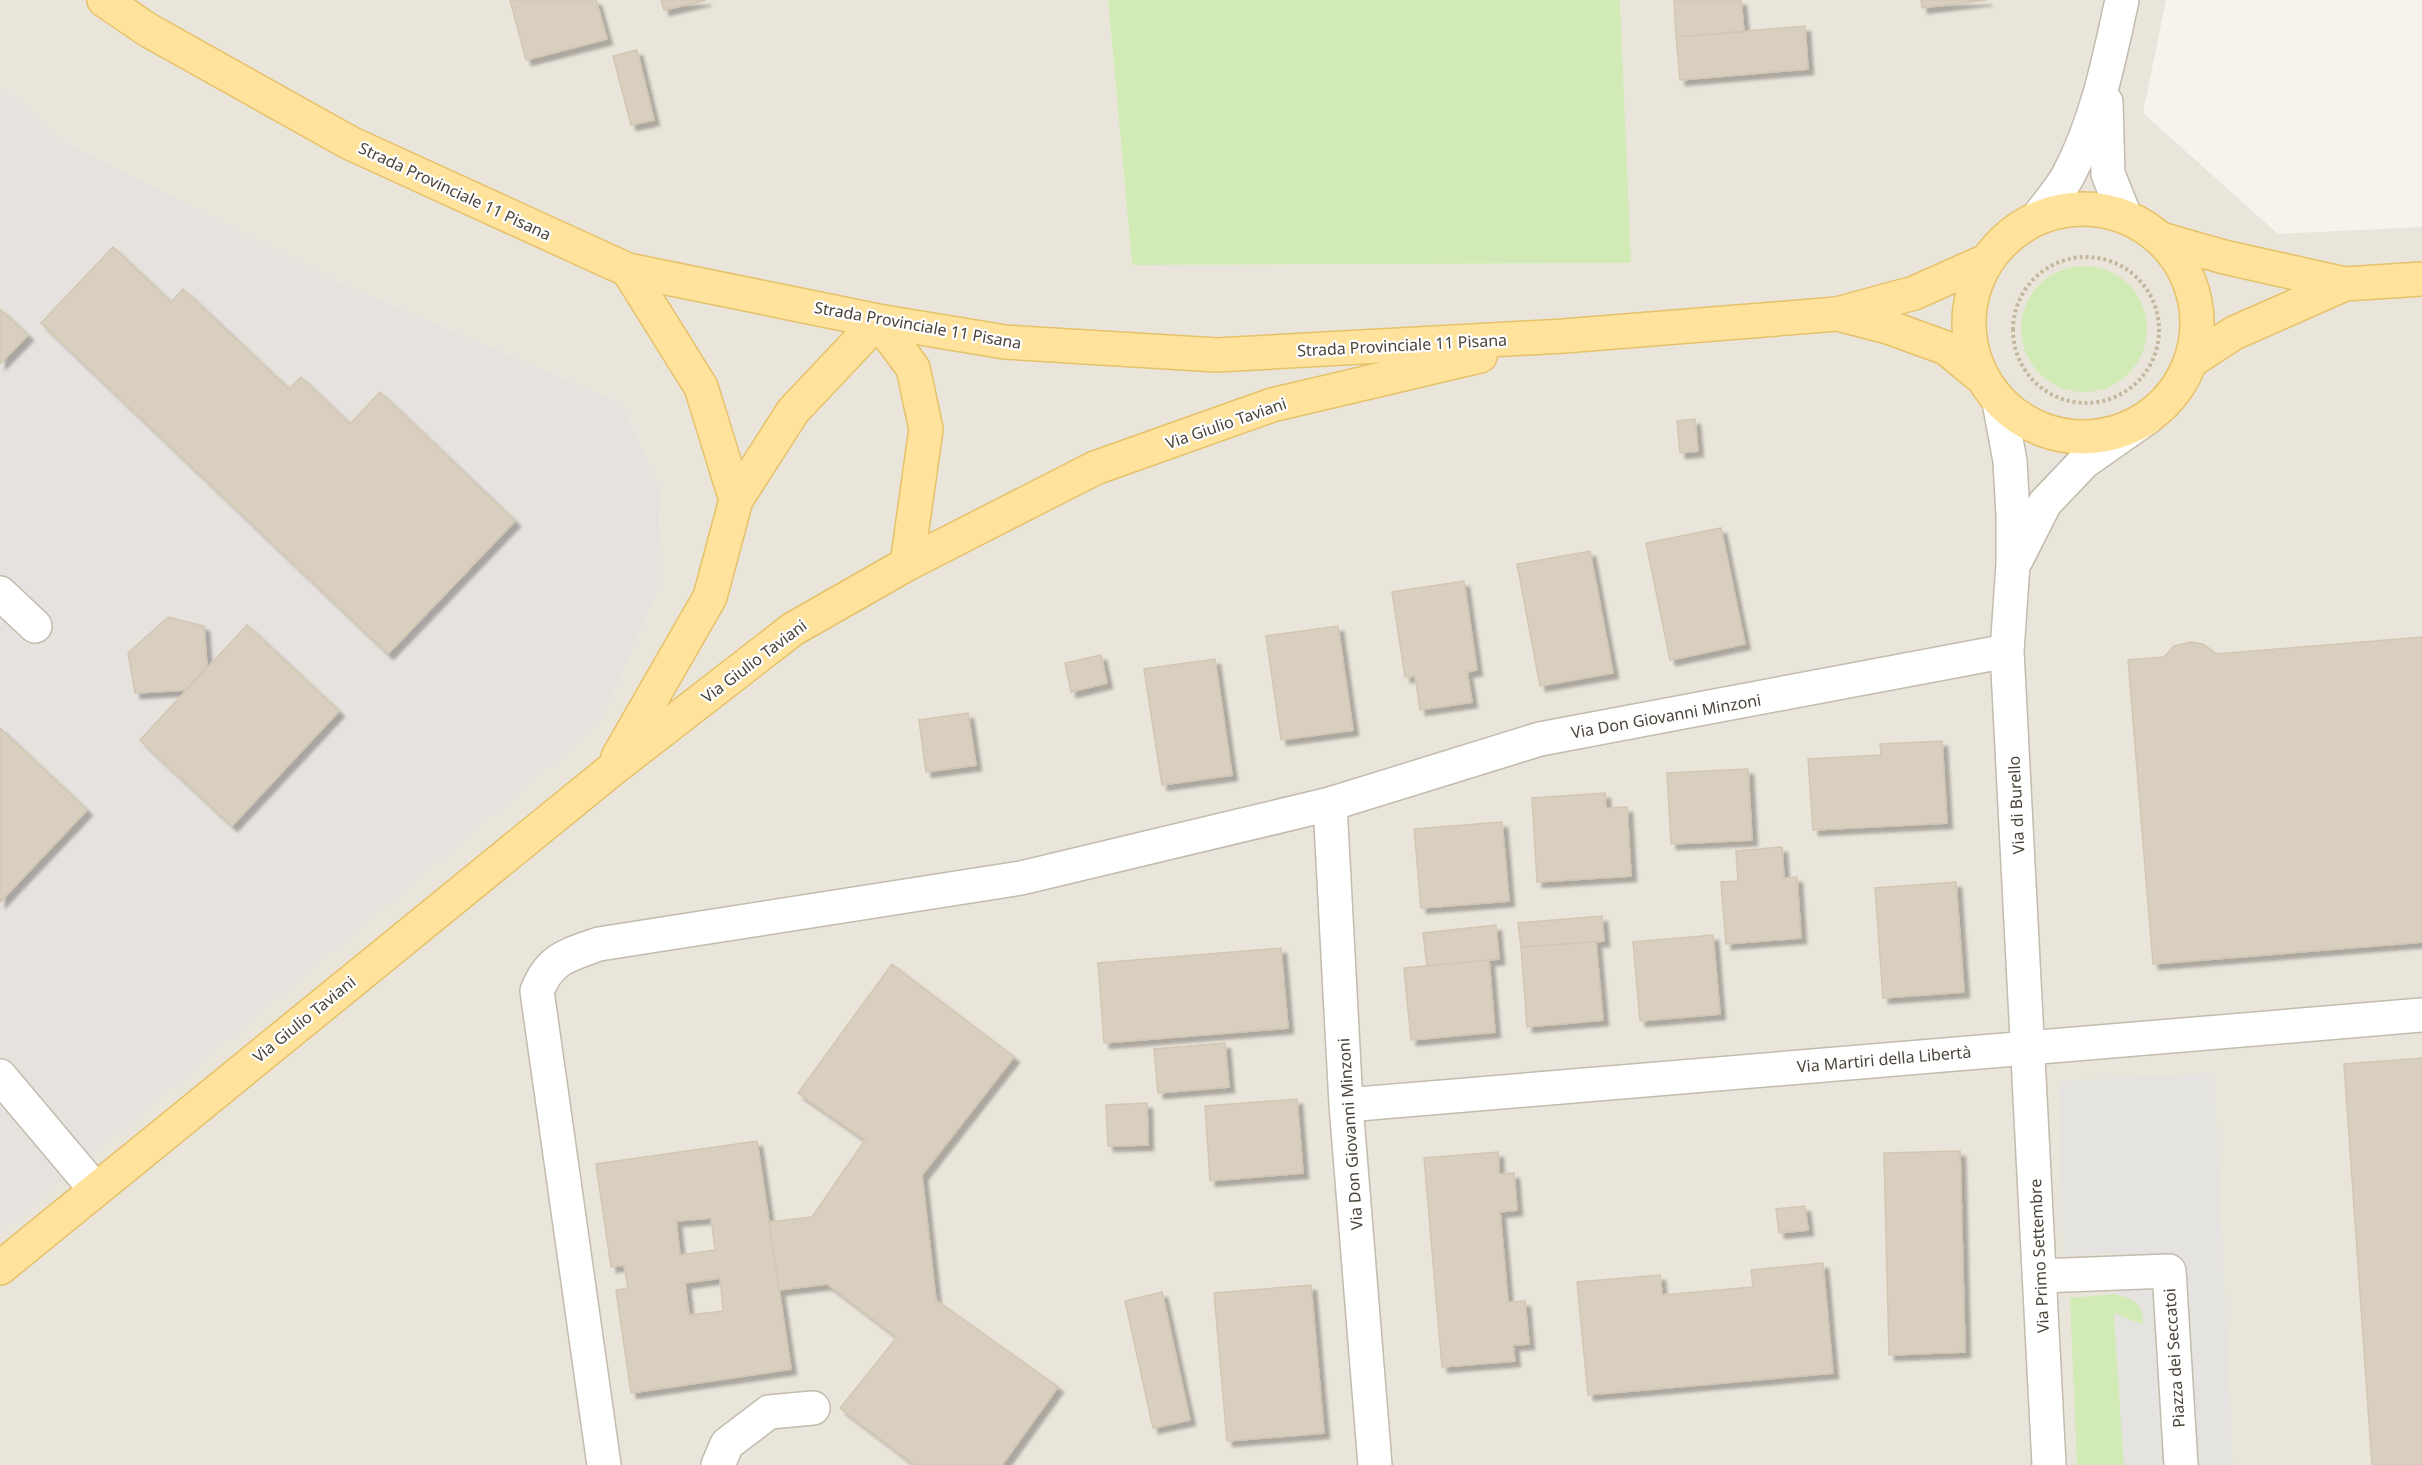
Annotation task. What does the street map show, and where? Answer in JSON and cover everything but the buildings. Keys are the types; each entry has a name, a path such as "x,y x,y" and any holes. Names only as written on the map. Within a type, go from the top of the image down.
{"main road":[{"name":"Strada Provinciale 11 Pisana","path":"104,0 148,30 350,143 628,270 878,321 1005,342 1217,355 1564,336 1837,314 1914,293 1986,261"},
{"name":"Strada Provinciale 11 Pisana","path":"1837,314 1888,327 1946,348 1980,376 1999,402 2035,428 2079,437 2100,436 2122,430 2148,417 2181,383 2191,361 2196,339 2194,295 2187,274 2161,239 2144,225 2125,216 2104,210 2081,208 2059,210 2038,217 2018,228 1986,261 1973,287 1968,317 1970,348 1980,376"},
{"name":"Strada Provinciale 11 Pisana","path":"2161,239 2224,257 2345,284 2422,279"},
{"path":"628,270 700,387 735,500"},
{"name":"Strada Provinciale 11 Pisana","path":"2191,361 2234,333 2345,284"},
{"path":"878,321 913,368 926,429 907,564"},
{"name":"Via Giulio Taviani","path":"610,771 710,597 735,500 793,411 878,321"},
{"name":"Via Giulio Taviani","path":"0,1268 610,771 793,630 907,564 1095,468 1272,405 1564,336"}],"street":[{"path":"2038,217 2067,177 2090,127 2107,67 2121,0"},
{"path":"2107,67 2105,128 2108,174 2125,216"},
{"name":"Via di Burello","path":"1999,402 2010,460 2013,564 2007,651 2029,1046"},
{"name":"Via di Burello","path":"2013,564 2045,503 2084,462 2148,417"},
{"path":"0,593 35,626"},
{"name":"Via Don Giovanni Minzoni","path":"604,1465 537,991 544,973 566,956 599,944 1021,878 1330,804 1540,740 2007,651"},
{"name":"Via Don Giovanni Minzoni","path":"1330,804 1346,1105 1375,1465"},
{"name":"Via Martiri della Libertà","path":"1346,1105 2029,1046 2422,1015"},
{"name":"Via Primo Settembre","path":"2029,1046 2049,1465"},
{"path":"0,1076 95,1189"},
{"name":"Piazza dei Seccatoi","path":"2040,1276 2169,1271 2181,1465"},
{"path":"718,1465 728,1444 769,1412 813,1408"}],"path":[{"path":"2091,256 2114,262 2135,275 2150,292 2158,315 2157,346 2153,362 2139,381 2120,395 2096,403 2071,402 2048,393 2025,370 2016,356 2012,331 2015,306 2027,285 2046,267 2067,258 2091,256"}],"shaded area":[{"path":"0,0 1108,0 1132,265 1630,263 1620,0 2166,0 2143,113 2278,234 2422,227 2422,1465 0,1465 0,1234 600,724 658,590 660,488 622,403 346,285 60,139 0,85"},
{"path":"0,85 60,139 346,285 622,403 660,488 658,590 600,724 0,1234"},
{"path":"2214,1073 2233,1465 2124,1465 2114,1313 2143,1325 2143,1310 2132,1298 2115,1294 2115,1253 2064,1256 2058,1081"}],"green space":[{"path":"1108,0 1620,0 1631,263 1132,265"},
{"path":"2084,266 2108,270 2129,284 2143,305 2147,329 2143,353 2129,374 2108,388 2084,392 2060,388 2039,374 2025,353 2021,329 2025,305 2039,284 2060,270"},
{"path":"2115,1294 2137,1303 2142,1312 2144,1325 2114,1314 2124,1465 2077,1465 2070,1298"}]}
